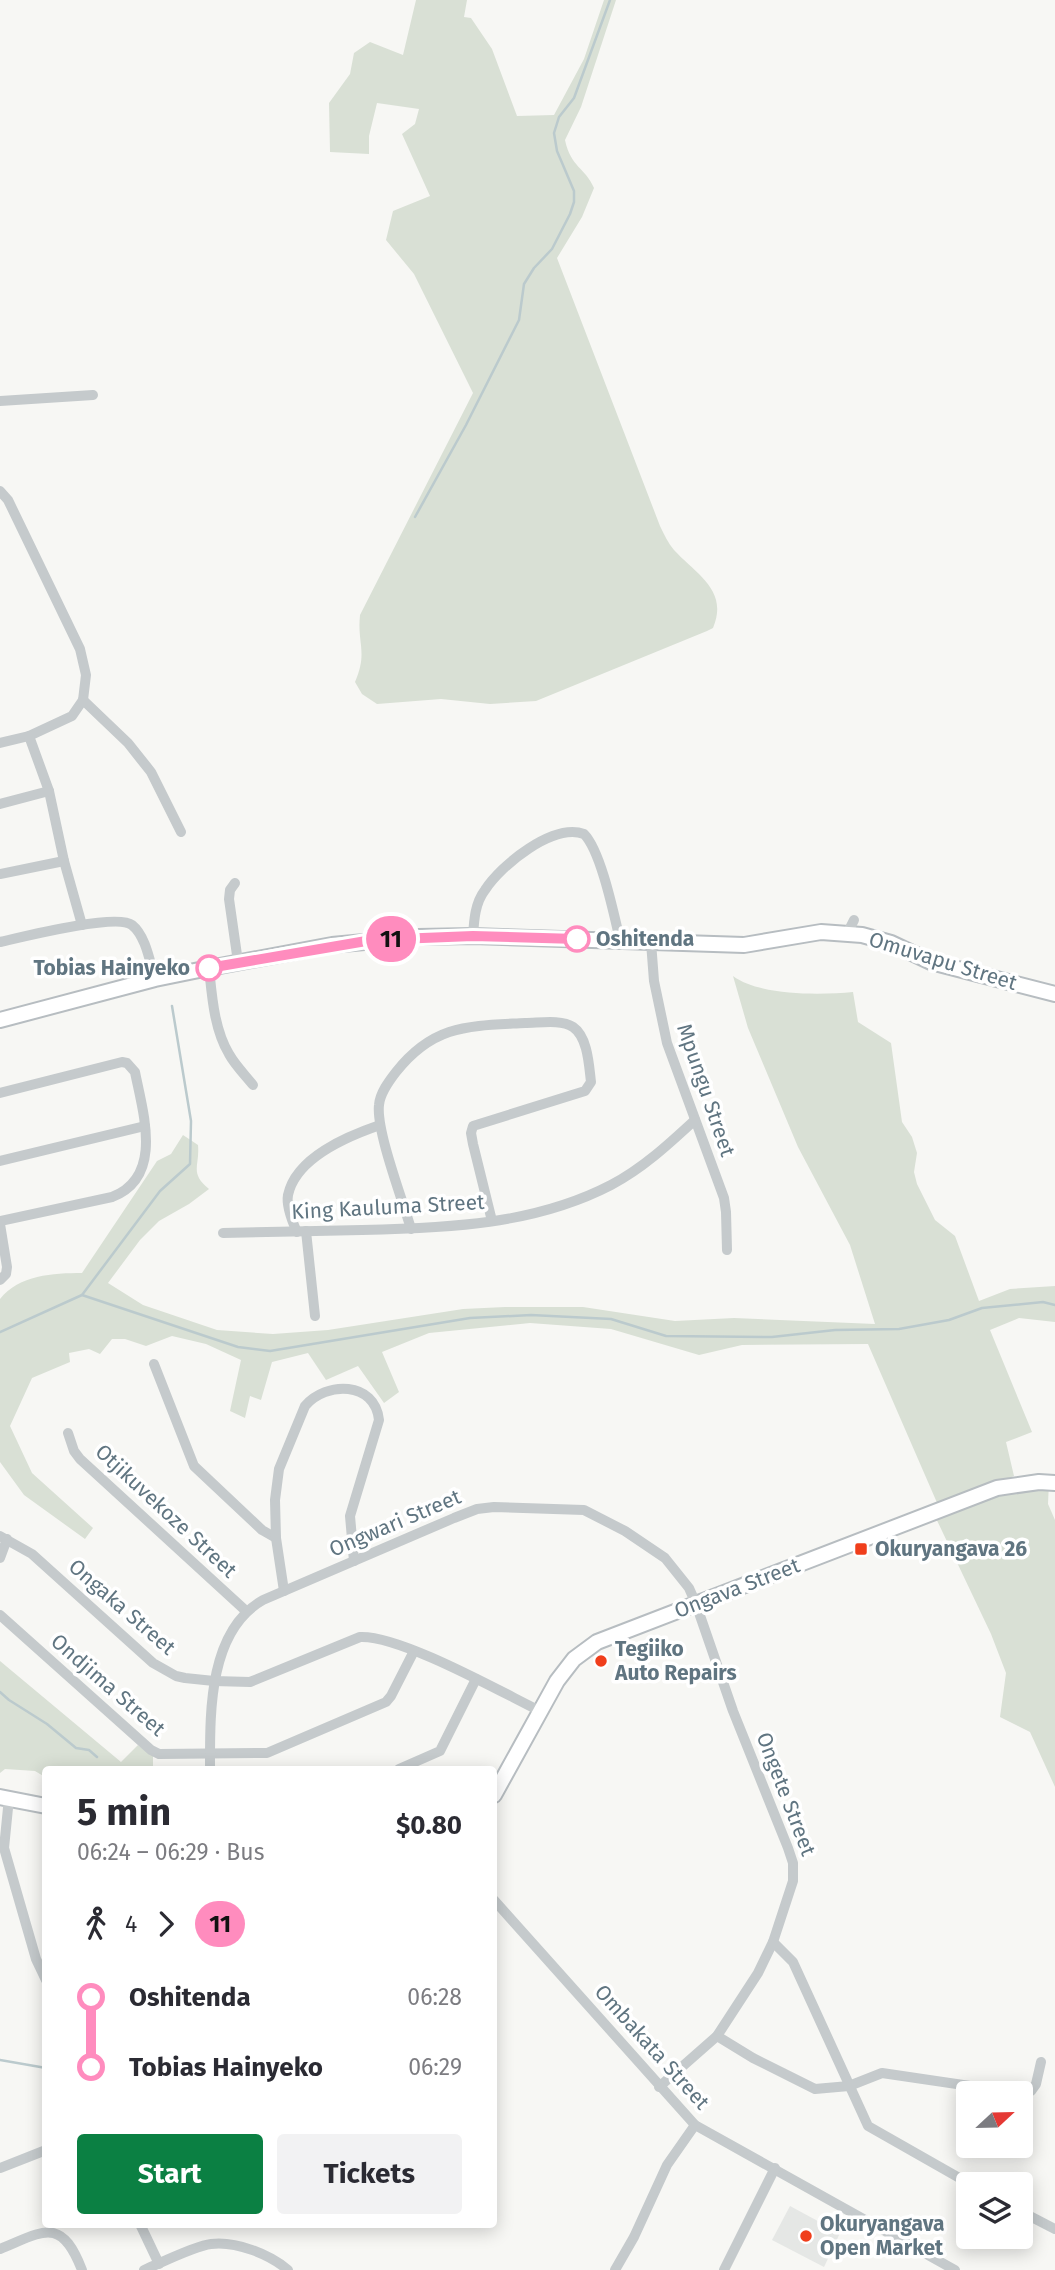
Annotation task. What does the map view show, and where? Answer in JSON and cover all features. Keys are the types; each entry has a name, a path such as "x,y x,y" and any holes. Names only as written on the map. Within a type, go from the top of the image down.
{"street":[{"path":"0,401 93,395"},
{"path":"0,491 8,500 79,649 86,675 83,700 72,716 29,736 0,743"},
{"path":"83,700 128,743 151,772 181,832"},
{"path":"29,736 48,791 82,925"},
{"path":"0,804 48,791"},
{"path":"473,936 475,911 484,890 508,864 529,848 572,831 584,834 593,848 620,940"},
{"path":"0,874 64,861"},
{"path":"235,883 230,890 229,899 238,962"},
{"path":"0,942 118,920 132,925 142,939 155,979"},
{"name":"Omuvapu Street","path":"0,1020 155,979 238,962 372,940 473,936 744,945 850,927 932,962 1055,994"},
{"name":"Mpungu Street","path":"651,942 660,1013 667,1043 724,1198 727,1250"},
{"path":"209,968 215,1014 221,1035 229,1055 253,1085"},
{"path":"411,1229 380,1125 379,1104 393,1076 406,1060 434,1038 448,1031 479,1026 542,1023 572,1027 580,1035 586,1053 591,1082 589,1088 473,1126 472,1144 492,1221"},
{"path":"0,1093 121,1062 127,1063 135,1072 148,1147 136,1179 124,1192 0,1223 7,1267 6,1274 0,1280"},
{"name":"King Kauluma Street","path":"223,1233 471,1226 536,1213 612,1185 642,1165 695,1120"},
{"path":"0,1161 145,1125"},
{"path":"315,1316 301,1231 288,1201 293,1183 305,1168 332,1144 380,1125"},
{"path":"154,1364 194,1465 262,1530 276,1538"},
{"path":"284,1591 276,1538 275,1500 279,1469 305,1406 311,1399 334,1388 352,1390 374,1403 379,1420 349,1516 354,1561"},
{"name":"Otjikuvekoze Street","path":"68,1433 80,1459 246,1611"},
{"name":"Ongava Street","path":"497,1790 557,1681 574,1660 597,1642 997,1488 1039,1482 1055,1483"},
{"name":"Ongwari Street","path":"246,1611 263,1600 477,1509 494,1507 584,1510 625,1531 665,1558 689,1588 696,1604"},
{"path":"0,1558 4,1538"},
{"name":"Ongaka Street","path":"4,1538 32,1554 153,1663 176,1676 250,1682 360,1637 373,1637 414,1651 540,1711"},
{"name":"Ongete Street","path":"659,2087 718,2036 753,1981 773,1942 793,1881 793,1863 733,1711 696,1604"},
{"path":"211,1766 214,1681 223,1651 246,1611"},
{"name":"Ondjima Street","path":"0,1615 151,1750 159,1754 267,1753 379,1706 391,1696 414,1651"},
{"path":"406,1766 440,1751 476,1679"},
{"path":"42,1805 4,1797 4,1848 42,1970"},
{"name":"Ombakata Street","path":"497,1903 695,2125 775,2168 940,2266 955,2270"},
{"path":"773,1942 793,1962 868,2126 956,2176"},
{"path":"718,2036 753,2058 815,2089 849,2086 882,2073 1018,2093 1031,2091 1036,2084 1041,2062"},
{"path":"615,2270 634,2237 667,2165 695,2125"},
{"path":"0,2168 42,2152"},
{"path":"724,2270 775,2168"},
{"path":"1033,2217 1055,2229"},
{"path":"142,2228 159,2264"},
{"path":"0,2249 38,2233 56,2234 71,2244 82,2270"},
{"path":"144,2270 209,2244 226,2244 255,2252 288,2270"}],"shaded area":[{"path":"416,0 467,0 464,17 471,18 492,49 517,116 554,115 584,59 604,0 616,0 581,107 565,140 574,162 594,188 582,217 557,258 660,526 674,550 708,584 717,603 717,615 713,628 707,631 536,701 490,704 441,699 377,704 362,694 355,682 362,655 360,615 473,393 414,274 386,240 393,211 430,196 402,134 415,124 419,109 377,103 369,136 369,154 330,152 329,103 350,74 354,53 370,42 403,55"},
{"path":"733,976 745,983 774,991 808,994 853,992 858,1022 891,1043 902,1122 912,1137 917,1153 914,1172 917,1184 935,1220 955,1236 979,1301 1010,1289 1055,1286 1055,1322 1019,1318 990,1330 1032,1432 1006,1442 1014,1476 938,1505 868,1344 742,1345 699,1355 611,1329 530,1323 429,1333 382,1352 399,1392 384,1403 358,1366 326,1380 308,1353 272,1362 261,1400 250,1396 245,1418 230,1411 241,1360 206,1344 172,1336 146,1346 125,1339 112,1339 100,1354 89,1349 69,1353 70,1362 32,1378 10,1426 32,1473 93,1528 85,1539 24,1495 0,1462 0,1299 27,1280 48,1275 82,1273 157,1161 171,1154 183,1135 198,1145 197,1173 209,1189 159,1221 140,1240 108,1283 143,1305 217,1330 273,1334 328,1330 463,1309 505,1307 583,1307 675,1321 734,1318 875,1324 850,1245 798,1147 748,1028"},
{"path":"1049,1482 1048,1504 1055,1520 1055,1787 1030,1732 1000,1717 1006,1673 991,1634 933,1512 997,1488"},
{"path":"0,1661 121,1762 138,1745 153,1756 153,1766 42,1766 42,1775 35,1771 5,1769 0,1773"},
{"name":"Okuryangava Open Market","path":"790,2206 840,2233 824,2267 772,2240"}],"waterway":[{"path":"415,517 466,425 519,320 524,284 534,268 552,249 570,214 574,191 557,151 554,133 559,117 574,98 610,0"},
{"path":"0,1332 82,1295 160,1191 190,1164 191,1121 172,1006"},
{"path":"82,1295 238,1347 270,1351 470,1318 531,1315 611,1319 666,1336 772,1337 835,1330 899,1329 949,1320 982,1308 1043,1302 1055,1305"},
{"path":"0,1692 47,1724 76,1748 89,1750 97,1757"},
{"path":"0,2060 42,2067"}],"bus line":[{"name":"11","path":"209,968 372,940 473,936 577,939"}],"place":[{"name":"Oshitenda","path":"577,939"},
{"name":"Tobias Hainyeko","path":"209,968"},
{"name":"Okuryangava 26","path":"861,1549"},
{"name":"Tegiiko Auto Repairs","path":"601,1661"},
{"name":"Okuryangava Open Market","path":"806,2236"}]}
